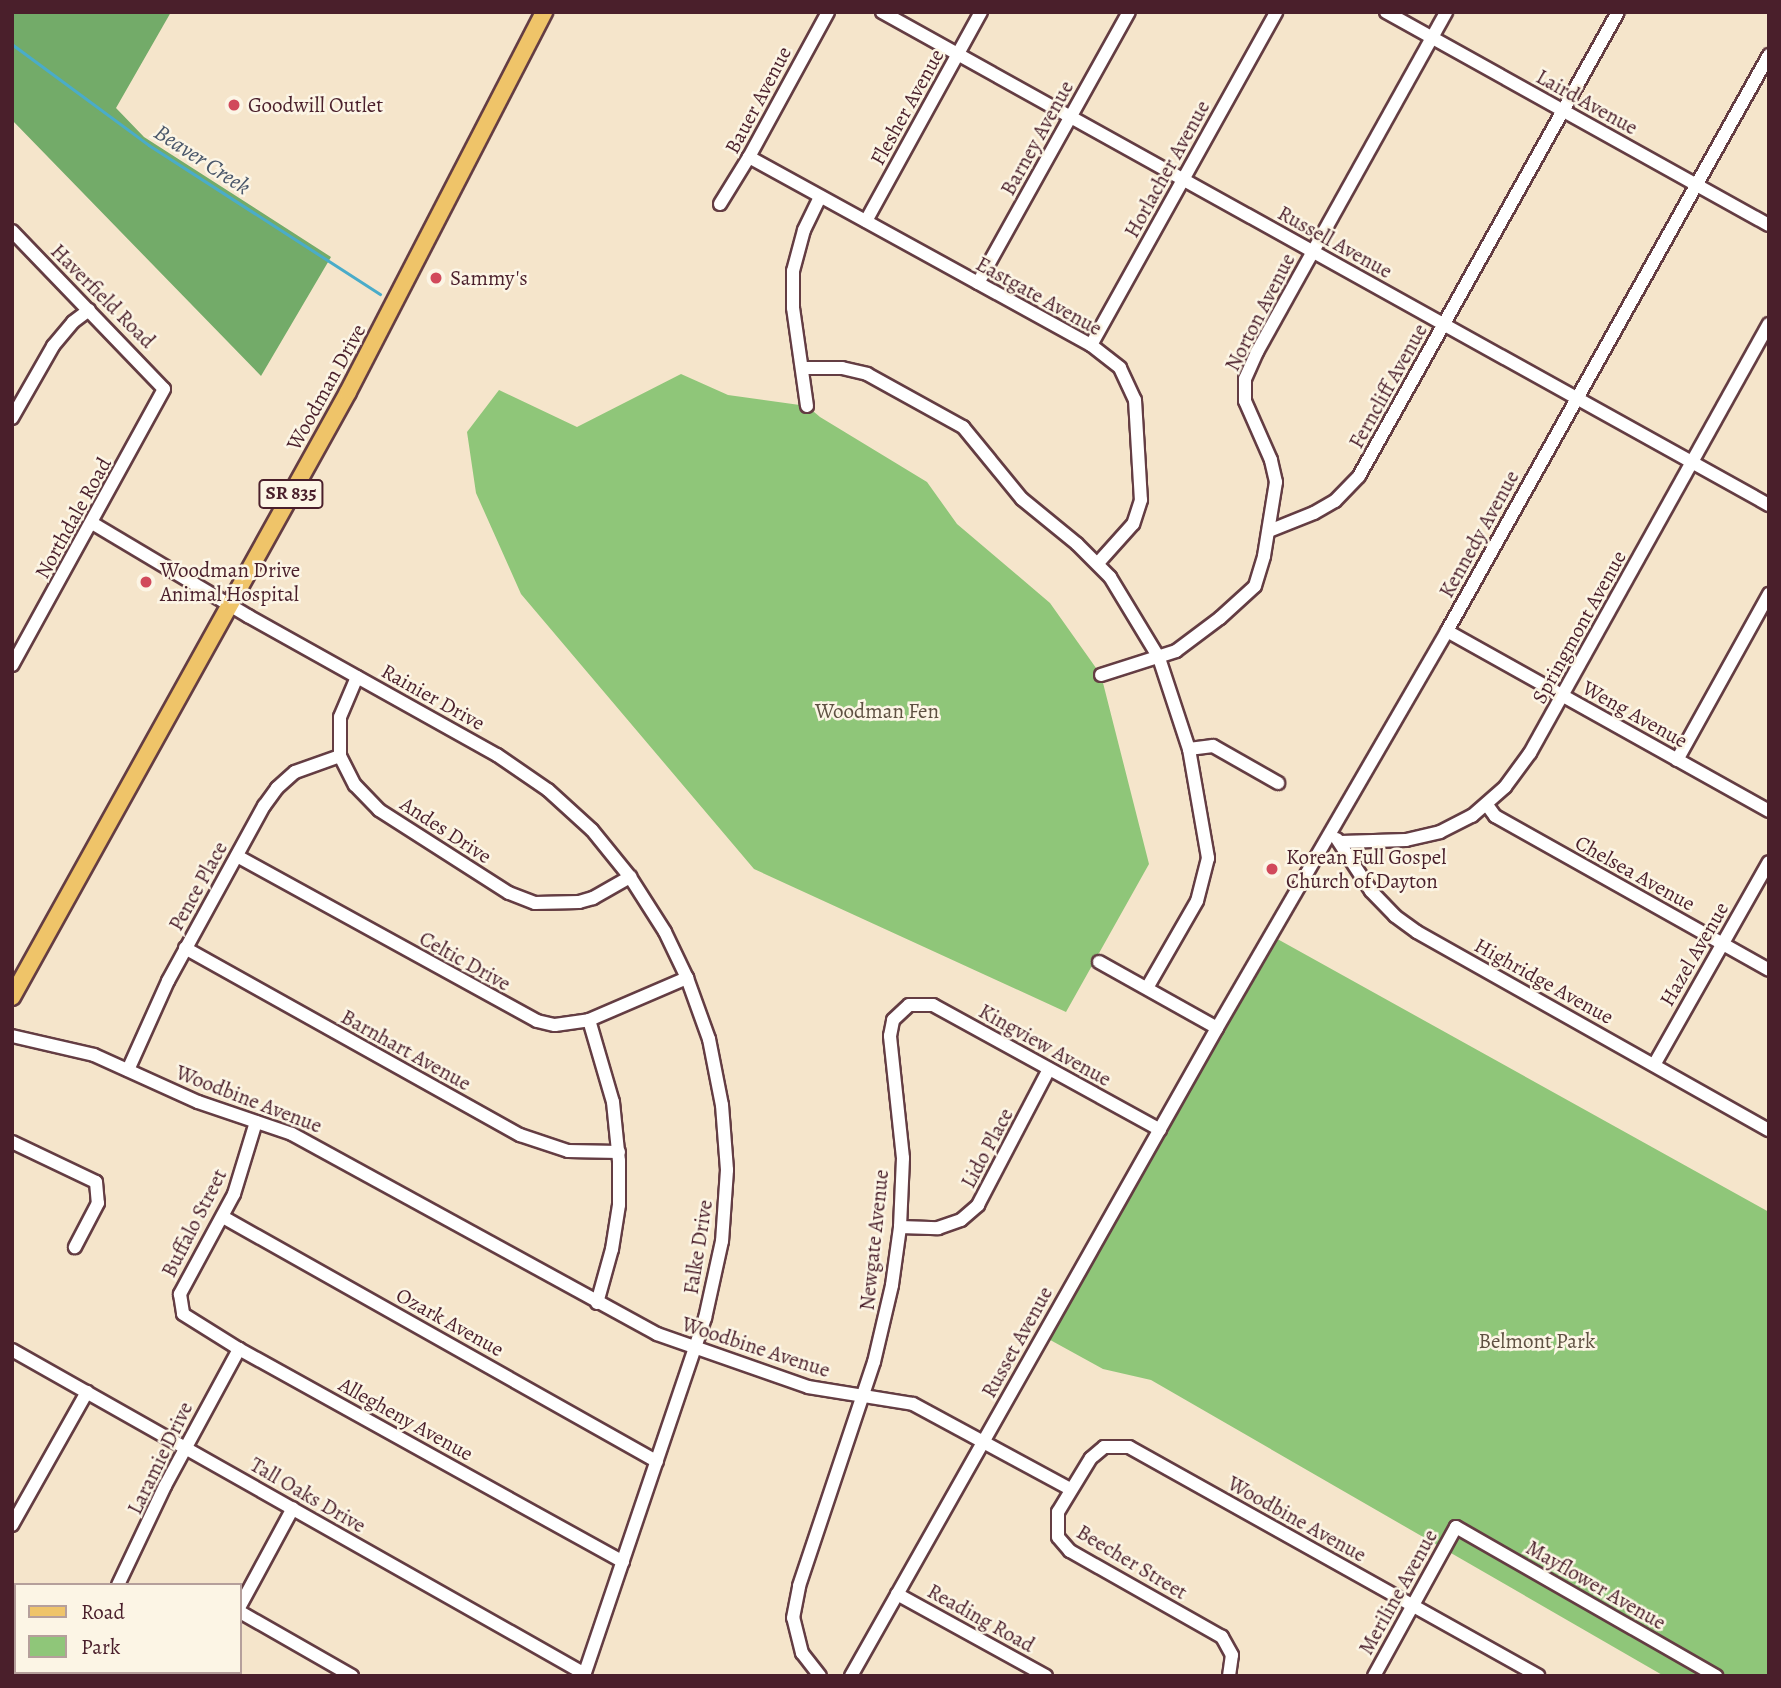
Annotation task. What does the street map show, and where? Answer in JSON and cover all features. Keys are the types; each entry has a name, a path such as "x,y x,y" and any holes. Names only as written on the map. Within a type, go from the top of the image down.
{"main road":[{"name":"Woodman Drive","path":"12,997 365,361 544,12"}],"street":[{"name":"Bauer Avenue","path":"720,204 750,157 828,12"},
{"name":"Russell Avenue","path":"883,12 1769,505"},
{"name":"Flesher Avenue","path":"866,221 981,12"},
{"name":"Barney Avenue","path":"978,284 1129,12"},
{"name":"Horlacher Avenue","path":"1091,345 1276,12"},
{"name":"Laird Avenue","path":"1386,12 1769,225"},
{"name":"Norton Avenue","path":"1269,531 1275,498 1275,471 1245,401 1245,379 1446,12"},
{"name":"Ferncliff Avenue","path":"1269,531 1325,507 1359,476 1618,12"},
{"name":"Kennedy Avenue","path":"1217,1028 1335,839 1447,631 1769,55"},
{"name":"Eastgate Avenue","path":"750,157 1091,345 1120,368 1130,385 1142,487 1133,524 1098,563"},
{"path":"807,406 793,307 793,271 804,230 820,197"},
{"name":"Haverfield Road","path":"12,232 164,388"},
{"path":"12,418 53,346 73,322 89,310"},
{"name":"Springmont Avenue","path":"1335,839 1423,837 1455,826 1487,805 1518,772 1769,324"},
{"path":"803,368 842,368 867,374 949,417 972,436 1023,499 1098,563 1124,597 1159,658 1189,749 1208,842 1207,873 1197,901 1147,989"},
{"name":"Northdale Road","path":"12,665 164,388"},
{"name":"Rainier Drive","path":"92,523 527,774 592,831 630,877 664,932 687,978"},
{"path":"1101,675 1159,658 1188,643 1249,594 1259,578 1269,531"},
{"path":"1677,760 1769,594"},
{"name":"Weng Avenue","path":"1447,631 1769,811"},
{"name":"Andes Drive","path":"357,677 340,717 340,756 355,785 379,810 521,899 551,904 579,902 630,877"},
{"path":"1189,749 1213,746 1278,783"},
{"name":"Pence Place","path":"128,1070 185,948 264,806 282,783 309,765 340,756"},
{"name":"Chelsea Avenue","path":"1487,805 1495,816 1769,970"},
{"name":"Highridge Avenue","path":"1335,839 1371,891 1402,922 1769,1130"},
{"name":"Celtic Drive","path":"237,856 523,1016 555,1025 589,1020 687,978"},
{"name":"Hazel Avenue","path":"1654,1065 1769,862"},
{"name":"Barnhart Avenue","path":"185,948 525,1138 568,1151 619,1152"},
{"path":"1099,962 1217,1028"},
{"name":"Falke Drive","path":"585,1675 695,1348 718,1269 727,1170 717,1074 687,978"},
{"name":"Kingview Avenue","path":"909,1005 933,1005 1160,1130"},
{"name":"Newgate Avenue","path":"820,1676 808,1663 797,1643 793,1618 795,1601 885,1322 900,1227 902,1158 890,1036 893,1020 909,1005"},
{"path":"589,1020 608,1082 619,1152 619,1205 612,1249 597,1303"},
{"name":"Russet Avenue","path":"851,1676 1217,1028"},
{"name":"Woodbine Avenue","path":"12,1036 77,1049 198,1102 312,1143 657,1334 808,1387 913,1404 1070,1489 1096,1452 1112,1445 1129,1447 1413,1606 1517,1671 1538,1676"},
{"name":"Lido Place","path":"900,1227 938,1228 961,1220 978,1205 1049,1069"},
{"name":"Buffalo Street","path":"179,1301 180,1294 223,1217 243,1170 257,1122"},
{"path":"12,1142 96,1182 98,1203 75,1247"},
{"name":"Ozark Avenue","path":"223,1217 657,1462"},
{"name":"Allegheny Avenue","path":"179,1301 189,1320 623,1562"},
{"name":"Laramie Drive","path":"119,1583 185,1447 239,1349"},
{"name":"Tall Oaks Drive","path":"12,1350 585,1675"},
{"path":"12,1525 87,1392"},
{"name":"Beecher Street","path":"1070,1489 1055,1520 1058,1537 1063,1545 1220,1636 1230,1648 1233,1663 1229,1676"},
{"path":"242,1602 293,1508"},
{"name":"Meriline Avenue","path":"1374,1676 1456,1527"},
{"name":"Mayflower Avenue","path":"1456,1527 1716,1676"},
{"name":"Reading Road","path":"897,1594 1046,1676"},
{"path":"242,1613 352,1676"}],"green space":[{"path":"12,12 171,12 116,108 144,137 331,257 261,376 12,120"},
{"name":"Woodman Fen","path":"681,374 728,395 807,406 820,417 927,482 957,524 1050,603 1101,675 1149,864 1066,1012 754,869 521,594 476,493 467,432 499,390 577,427"},
{"name":"Belmont Park","path":"1272,936 1769,1212 1769,1676 1664,1676 1151,1380 1103,1369 1043,1336"}],"waterway":[{"name":"Beaver Creek","path":"12,44 149,145 380,294"}],"place":[{"name":"Goodwill Outlet","path":"234,105"},
{"name":"Sammy's","path":"436,278"},
{"name":"Woodman Drive Animal Hospital","path":"146,582"},
{"name":"Korean Full Gospel Church of Dayton","path":"1272,869"}]}
